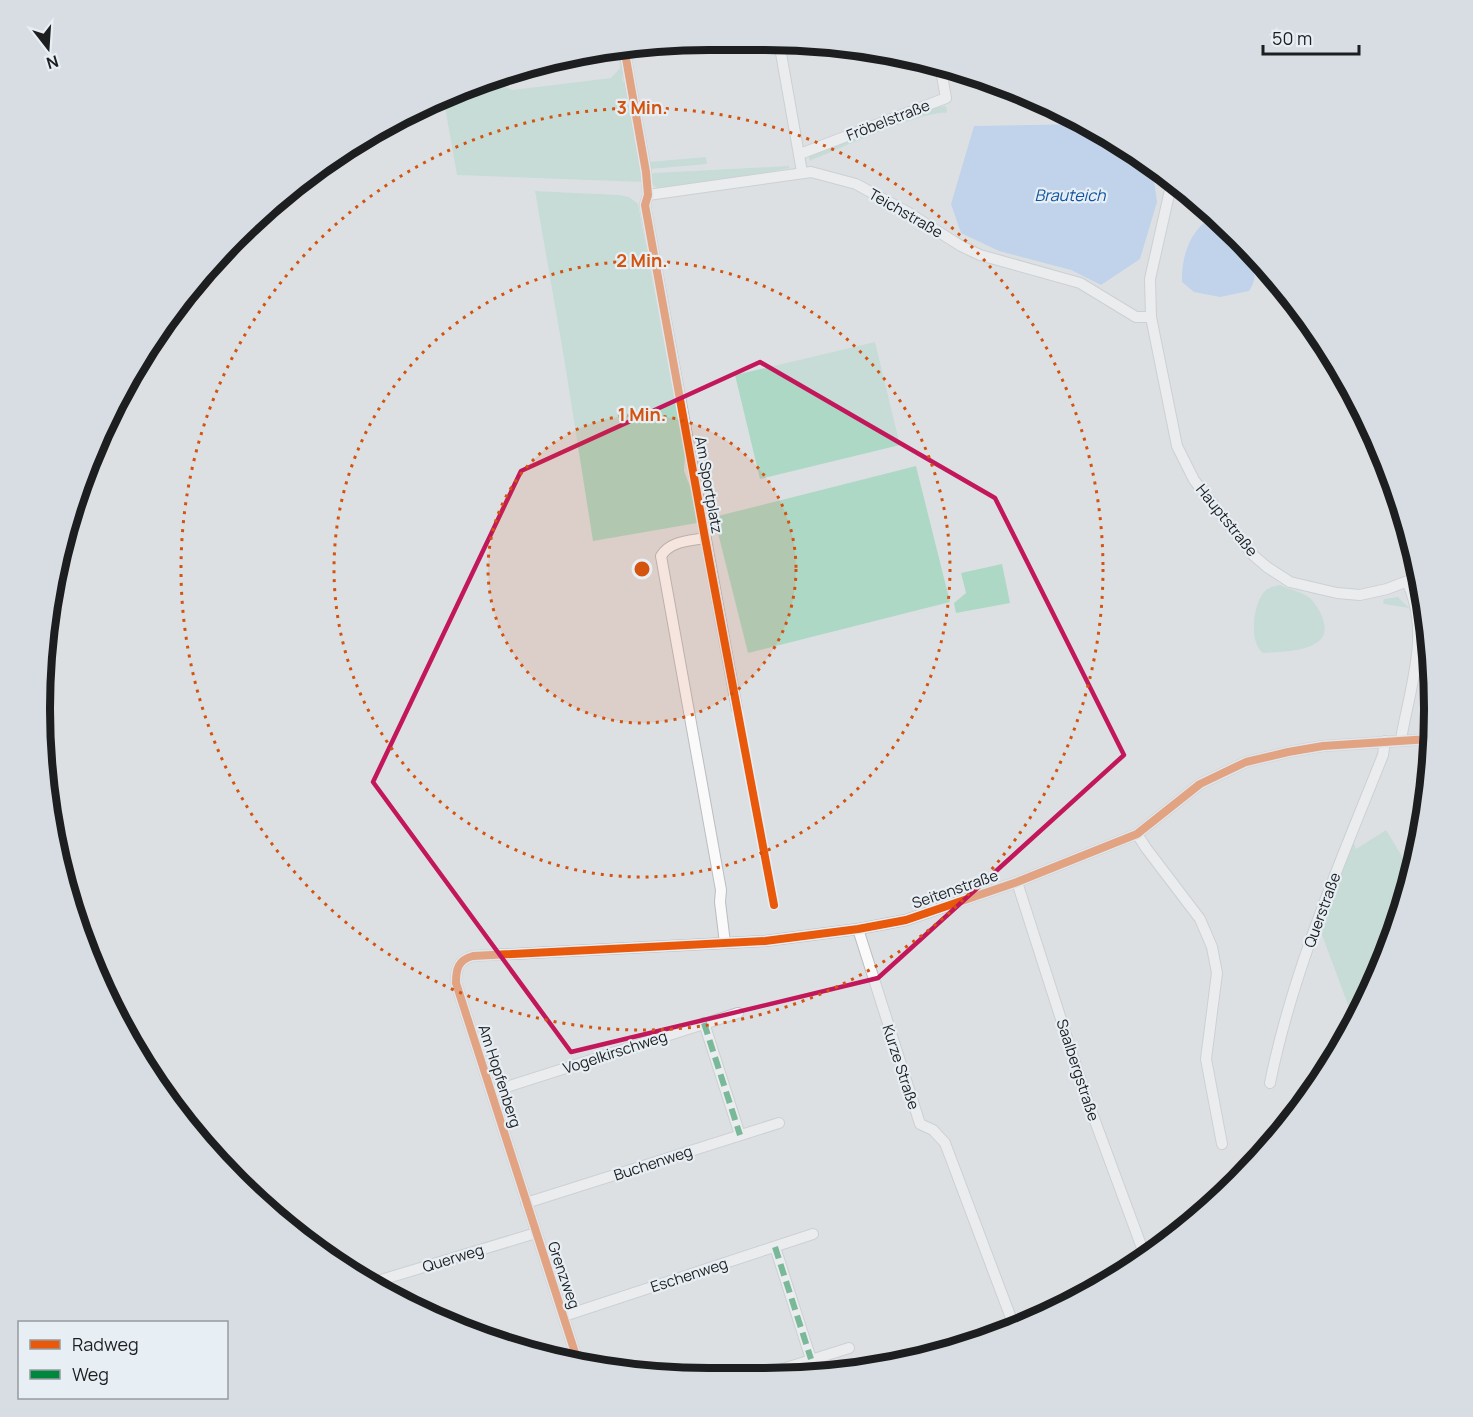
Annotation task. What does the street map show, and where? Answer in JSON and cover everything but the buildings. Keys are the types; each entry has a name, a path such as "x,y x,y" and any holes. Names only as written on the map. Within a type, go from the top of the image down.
{"street":[{"path":"781,50 802,172"},
{"name":"Am Sportplatz","path":"625,55 646,171 648,195 645,205 737,709"},
{"name":"Fröbelstraße","path":"800,154 946,98 942,74"},
{"name":"Teichstraße","path":"648,195 811,171 844,180 909,213 961,246 980,255 1080,283 1136,316 1151,317"},
{"name":"Hauptstraße","path":"1170,190 1150,279 1151,317 1177,446 1194,480 1253,555 1266,567 1290,582 1337,593 1360,595 1411,580"},
{"name":"Am Sportplatz","path":"705,538 673,545 661,556 721,890 720,902 725,943"},
{"path":"1407,582 1416,611 1419,631"},
{"path":"1401,740 1419,632"},
{"name":"Seitenstraße","path":"459,964 464,958 473,956 765,941 906,921 1017,882 1137,834 1200,784 1232,768 1288,752 1323,746 1423,739"},
{"name":"Querstraße","path":"1269,1083 1286,1015 1312,932 1383,755 1385,741"},
{"path":"1137,834 1200,919 1214,955 1217,974 1206,1059 1222,1144"},
{"name":"Saalbergstraße","path":"1017,882 1085,1094 1142,1248"},
{"name":"Kurze Straße","path":"858,929 920,1124 933,1130 945,1143 1011,1319"},
{"name":"Am Hopfenberg","path":"459,964 456,983 525,1200"},
{"name":"Vogelkirschweg","path":"491,1092 738,1012"},
{"path":"704,1023 740,1135"},
{"name":"Buchenweg","path":"525,1200 779,1123"},
{"name":"Grenzweg","path":"525,1200 576,1354"},
{"name":"Querweg","path":"381,1280 536,1233"},
{"name":"Eschenweg","path":"564,1316 813,1234"},
{"path":"775,1247 811,1359"},
{"path":"789,1366 849,1348"}],"highlighted area":[{"path":"760,362 995,498 1124,755 878,978 571,1052 373,782 521,471"}],"green space":[{"path":"621,55 624,74 622,76 623,82 626,81 642,182 457,175 445,105 496,84 512,90 611,78 620,68 619,56"},
{"path":"946,106 947,113 900,124 810,161 808,155 930,108"},
{"path":"706,157 707,164 651,169 648,162"},
{"path":"789,166 789,168 722,181 657,188 652,184 651,175 653,173"},
{"path":"535,191 619,195 629,197 638,204 685,453 684,471 691,489 697,523 593,541"},
{"path":"875,342 900,445 760,479 735,375"},
{"path":"916,466 950,602 748,653 714,517"},
{"path":"1002,564 1010,603 956,613 954,603 966,593 961,573"},
{"path":"1280,585 1310,598 1323,618 1324,634 1321,639 1309,647 1285,652 1263,653 1255,640 1255,612 1266,590"},
{"path":"1398,597 1409,608 1383,602 1384,599"},
{"path":"1386,830 1405,861 1389,920 1350,1011 1319,927 1353,841 1356,849"}],"water":[{"name":"Brauteich","path":"1069,124 1154,177 1157,202 1140,259 1101,285 1071,270 999,251 961,233 951,204 974,126"},
{"path":"1207,221 1253,268 1253,284 1249,291 1220,297 1194,292 1182,282 1183,262 1189,243"}],"marked path":[{"path":"704,1023 740,1135"},
{"path":"775,1247 811,1359"}],"cycle path":[{"path":"625,55 646,172 648,195 645,205 774,905"},
{"path":"575,1354 456,983 457,969 464,960 473,956 765,941 858,929 906,920 1017,882 1137,834 1200,784 1246,762 1323,746 1423,739"}]}
